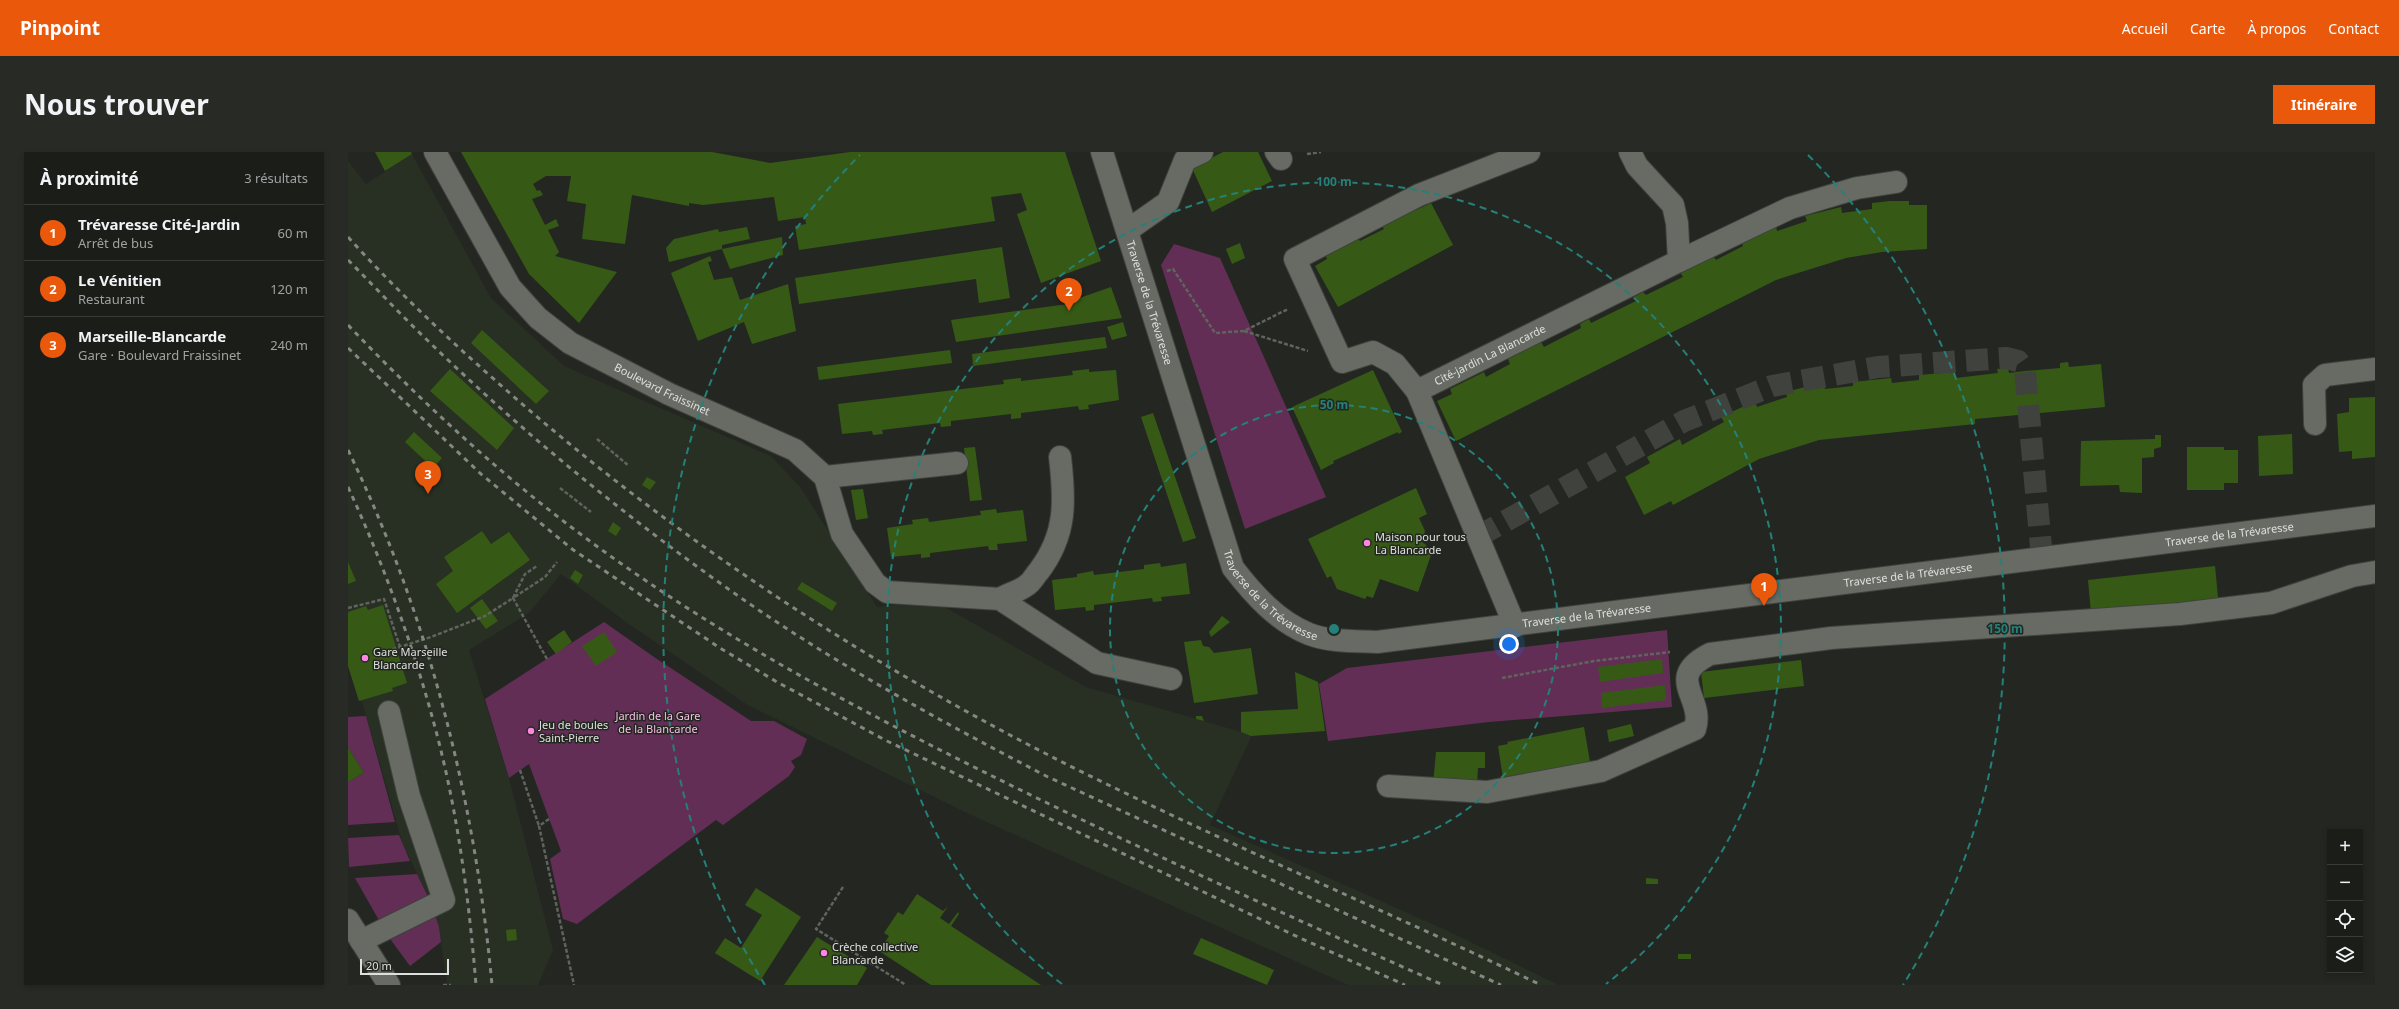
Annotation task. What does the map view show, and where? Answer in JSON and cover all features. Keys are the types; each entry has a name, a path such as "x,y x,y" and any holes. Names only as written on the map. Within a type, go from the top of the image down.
{"street":[{"name":"Boulevard Fraissinet","path":"435,152 510,287 538,318 570,343 669,394 795,450 825,478"},
{"name":"Traverse de la Trévaresse","path":"1102,152 1144,279 1233,568 1254,596 1279,617 1310,634 1343,640 1377,642 1515,626 2375,516"},
{"path":"1128,230 1168,202 1185,160 1202,152"},
{"path":"1515,626 1417,391 1395,364 1373,352 1342,362 1295,259 1419,195 1529,152"},
{"path":"1630,152 1637,166 1673,205 1677,223 1679,261"},
{"name":"Cité-jardin La Blancarde","path":"1417,391 1679,261 1790,208 1857,188 1896,182"},
{"path":"2314,424 2314,385 2325,375 2375,369"},
{"path":"957,463 825,478 842,534 875,583 888,592 1000,599 1028,585 1049,558 1056,542 1062,521 1064,490 1060,457"},
{"path":"1388,786 1487,792 1601,771 1695,729 1697,721 1687,684 1689,669 1696,661 1710,654 1832,638 2180,614 2271,603 2352,576 2375,572"},
{"path":"1000,599 1097,663 1171,679"},
{"path":"361,941 444,900 409,796 389,712"},
{"path":"348,920 389,985"}],"path":[{"path":"1144,279 1173,269 1215,333 1244,331 1342,362"},
{"path":"1244,331 1313,297"},
{"path":"598,439 629,466"},
{"path":"560,488 591,512"},
{"path":"381,653 431,638 485,616 544,577 557,562"},
{"path":"513,598 525,574 536,566"},
{"path":"513,598 547,659"},
{"path":"348,608 384,599 400,647"},
{"path":"1502,678 1662,651 1710,654"},
{"path":"520,770 539,826 574,985"},
{"path":"539,826 549,819"},
{"path":"843,887 816,929 906,985"},
{"path":"443,985 451,985"}],"shaded area":[{"path":"412,154 491,298 564,366 771,456 800,487 877,607 934,601 1086,687 1252,735 1210,825 1446,930 1559,985 1348,985 971,815 746,704 626,622 561,574 529,613 469,650 509,778 553,950 538,985 447,985 439,927 429,899 402,842 362,701 359,701 348,666 348,161 366,184"}],"green space":[{"path":"1174,244 1220,258 1326,497 1245,529 1161,265"},
{"name":"Jardin de la Gare de la Blancarde","path":"604,622 751,721 774,721 807,739 801,755 791,761 795,767 789,776 723,825 716,820 577,924 563,919 550,859 561,851 529,764 509,778 485,699"},
{"path":"1667,630 1672,707 1489,722 1328,741 1319,684 1347,668"},
{"path":"366,716 395,822 348,825 348,782 364,773 348,747 348,717"},
{"path":"399,835 410,861 349,867 348,838"},
{"path":"417,874 429,899 380,922 355,878"},
{"path":"434,912 439,927 441,942 410,966 388,936"}],"building":[{"path":"375,152 411,152 412,154 385,171"},
{"path":"461,152 712,152 770,163 850,152 1065,152 1101,261 1041,283 1017,214 1027,210 1021,193 991,197 995,221 799,250 795,226 806,224 805,217 778,221 774,197 703,205 689,203 689,206 632,195 625,244 582,239 586,204 567,201 571,176 546,176 533,184 537,191 540,190 543,195 532,199 545,225 556,219 559,226 548,230 559,252 555,256 617,272 579,323 529,274"},
{"path":"1223,152 1258,152 1272,181 1212,212 1192,168"},
{"path":"1909,201 1909,205 1927,205 1927,249 1882,252 1846,258 1776,280 1456,441 1437,401 1452,394 1450,389 1484,372 1486,377 1510,364 1508,359 1541,342 1544,347 1581,328 1580,324 1589,319 1591,323 1636,301 1634,297 1643,292 1646,295 1683,277 1680,272 1713,256 1716,260 1743,246 1741,241 1776,226 1777,231 1807,221 1805,216 1841,207 1842,213 1872,209 1872,203"},
{"path":"1431,203 1453,245 1338,307 1315,266 1327,259 1325,254 1357,237 1360,241 1384,229 1381,224 1414,205 1416,210"},
{"path":"747,227 750,239 722,245 722,249 669,262 666,248 674,239 718,229 719,232"},
{"path":"782,237 783,255 730,269 722,249"},
{"path":"1240,243 1245,258 1232,264 1226,249"},
{"path":"1002,247 1010,298 979,303 976,279 799,304 795,278"},
{"path":"710,256 712,261 708,262 714,280 732,277 740,300 788,284 796,331 752,344 744,322 698,341 671,273"},
{"path":"1111,287 1122,318 956,342 951,320 1068,304 1068,302"},
{"path":"1123,322 1127,336 1112,340 1107,327"},
{"path":"482,330 549,391 536,404 471,343"},
{"path":"1105,337 1107,348 973,366 972,354"},
{"path":"950,350 952,363 819,380 817,367"},
{"path":"2068,362 2069,367 2101,364 2105,407 1975,419 1975,424 1819,440 1759,459 1673,505 1671,501 1644,515 1625,477 1650,463 1647,457 1680,439 1682,445 1724,422 1721,417 1755,401 1757,407 1787,397 1786,392 1805,387 1823,383 1825,389 1853,386 1853,382 1891,378 1892,383 1919,380 1919,375 1955,372 1956,378 1998,373 1997,369 2008,368 2009,373 2060,368 2060,363"},
{"path":"450,369 514,428 497,450 430,391"},
{"path":"1089,369 1089,372 1116,370 1119,400 1088,405 1089,409 1079,410 1078,406 1021,413 1021,418 1011,419 1011,414 951,421 951,426 941,427 940,423 882,430 883,434 873,435 872,431 842,434 838,404 1004,384 1003,380 1021,378 1021,381 1073,375 1072,371"},
{"path":"1373,370 1402,432 1398,434 1398,432 1333,461 1334,463 1321,470 1292,407"},
{"path":"2375,397 2375,457 2352,459 2352,451 2339,452 2337,414 2349,412 2349,398"},
{"path":"1153,413 1196,538 1183,542 1141,417"},
{"path":"414,432 442,458 433,468 405,442"},
{"path":"2292,434 2293,474 2259,476 2258,436"},
{"path":"2155,435 2161,435 2161,447 2154,449 2154,457 2142,458 2142,493 2120,492 2119,485 2080,486 2081,441 2155,439"},
{"path":"975,447 982,500 970,501 964,448"},
{"path":"2187,447 2224,447 2224,450 2238,450 2238,483 2224,483 2224,490 2187,490"},
{"path":"647,477 656,482 650,490 642,485"},
{"name":"Maison pour tous La Blancarde","path":"1416,488 1427,514 1419,518 1425,531 1422,542 1426,545 1431,555 1418,592 1380,579 1373,598 1367,596 1365,599 1337,589 1331,576 1327,578 1308,539"},
{"path":"863,489 868,518 856,520 851,490"},
{"path":"996,509 997,513 1023,510 1027,541 997,544 998,550 989,550 988,546 930,553 930,557 921,558 921,554 891,557 887,528 913,524 912,520 928,518 929,522 981,515 980,511"},
{"path":"613,522 621,528 616,536 608,531"},
{"path":"482,531 491,544 509,532 530,560 457,613 436,584 453,571 444,557"},
{"path":"348,562 356,581 348,584"},
{"path":"1160,563 1161,567 1186,563 1190,594 1161,597 1162,601 1153,602 1152,598 1094,605 1094,610 1086,611 1085,607 1055,610 1052,580 1077,577 1077,574 1093,571 1094,575 1144,569 1144,565"},
{"path":"2215,566 2218,598 2091,613 2088,580"},
{"path":"575,570 583,575 578,584 570,578"},
{"path":"802,582 837,603 832,611 797,589"},
{"path":"482,599 498,621 486,629 470,608"},
{"name":"Gare Marseille Blancarde","path":"383,605 407,683 392,688 393,691 359,701 348,666 348,612 366,606 368,610"},
{"path":"1222,616 1230,622 1211,637 1209,632"},
{"path":"564,630 572,642 556,654 547,642"},
{"path":"604,632 617,652 596,666 582,646"},
{"path":"1201,640 1203,646 1209,647 1214,653 1251,648 1258,694 1194,703 1184,642"},
{"path":"1662,659 1663,673 1600,682 1598,667"},
{"path":"1801,660 1804,686 1704,698 1701,672"},
{"path":"1295,672 1318,682 1325,731 1251,736 1241,732 1241,712 1298,709"},
{"path":"1665,685 1666,700 1602,708 1601,693"},
{"path":"1196,716 1202,716 1204,721 1196,719"},
{"path":"1631,724 1634,736 1609,742 1607,730"},
{"path":"1584,727 1590,762 1515,780 1514,776 1503,778 1498,746 1508,744 1507,742"},
{"path":"348,747 364,773 348,782"},
{"path":"1436,752 1485,752 1485,768 1478,768 1477,784 1433,784"},
{"path":"1646,878 1658,879 1658,884 1646,884"},
{"path":"756,888 801,917 760,981 715,953 725,938 741,948 762,915 745,905"},
{"path":"917,894 943,911 948,906 940,918 949,924 958,912 959,914 951,926 1041,985 931,985 879,951 889,936 884,933 898,912 903,915"},
{"path":"516,929 517,940 507,941 506,930"},
{"name":"Crèche collective Blancarde","path":"817,937 867,968 857,985 784,985"},
{"path":"1201,938 1274,970 1267,985 1193,954"},
{"path":"1678,954 1691,954 1691,959 1678,959"}],"tunnel":[{"path":"1477,537 1684,421 1772,386 1878,367 2006,358 2018,361 2025,371 2042,558"}],"railway":[{"path":"348,237 383,275 439,329 496,381 563,438 631,493 701,545 846,641 921,686 998,729 1076,769 1541,985"},
{"path":"348,260 415,329 540,443 661,540 781,625 893,693 1048,777 1501,985"},
{"path":"348,325 413,391 481,453 552,512 626,567 710,622 753,648 840,698 1032,796 1207,878 1443,985"},
{"path":"348,348 481,474 572,549 720,648 777,682 887,741 1300,938 1405,985"},
{"path":"348,450 377,513 402,578 425,644 444,711 474,847 492,985"},
{"path":"348,487 374,546 408,638 444,762 462,857 476,985"}],"place":[{"name":"Le Vénitien","path":"1069,311"},
{"name":"Marseille-Blancarde","path":"428,494"},
{"name":"Maison pour tous La Blancarde","path":"1367,543"},
{"name":"Trévaresse Cité-Jardin","path":"1764,606"},
{"name":"Gare Marseille Blancarde","path":"365,658"},
{"name":"Jeu de boules Saint-Pierre","path":"531,731"},
{"name":"Crèche collective Blancarde","path":"824,953"}]}
